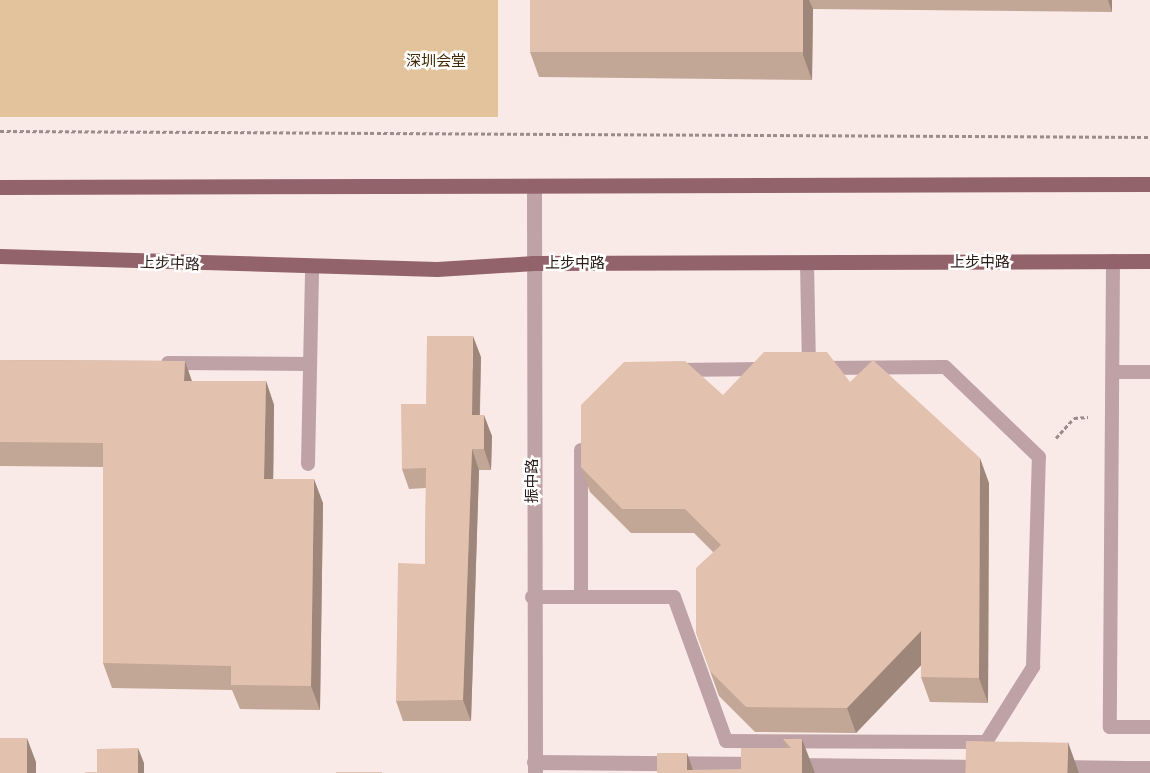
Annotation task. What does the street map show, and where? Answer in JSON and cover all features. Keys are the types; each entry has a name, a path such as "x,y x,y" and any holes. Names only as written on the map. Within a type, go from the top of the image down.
{"main road":[{"path":"0,187 534,188 1150,184"},
{"name":"上步中路","path":"0,256 312,268 437,269 534,263 1150,261"}],"street":[{"name":"振中路","path":"534,188 532,597 535,768"},
{"path":"535,768 1001,767"},
{"path":"1040,767 1127,771"}],"lane":[{"path":"1114,261 1110,727 1150,727"},
{"path":"807,263 809,368"},
{"path":"308,464 312,268"},
{"path":"150,363 310,364"},
{"path":"532,597 674,597 726,741 986,742 1033,668 1039,457 946,367 664,370"},
{"path":"1113,372 1150,372"},
{"path":"581,434 581,597"},
{"path":"1127,771 1150,768"}],"path":[{"path":"0,131 1150,137"},
{"path":"1039,457 1074,418 1112,417"}],"green space":[{"name":"深圳会堂","path":"0,0 498,0 498,117 0,117"}],"building":[{"path":"530,0 803,0 803,52 530,52"},
{"path":"427,336 473,336 472,415 484,415 484,449 472,449 463,700 396,701 398,563 425,564 426,468 402,469 401,404 426,404"},
{"path":"764,352 827,352 850,382 873,360 980,458 979,678 921,677 921,631 847,708 746,707 710,671 696,632 696,568 721,545 685,509 622,509 581,467 581,405 624,362 685,361 723,395"},
{"path":"0,360 185,361 184,381 266,381 264,479 314,479 311,686 231,685 231,666 103,663 103,443 0,442"},
{"path":"0,738 27,738 27,773 0,773"},
{"path":"783,739 802,739 802,773 657,773 657,753 687,753 687,770 741,769 741,748 791,748"},
{"path":"966,741 1068,743 1067,773 965,773"},
{"path":"138,748 138,773 85,773 97,772 97,749"},
{"path":"336,772 382,773 336,773"}]}
